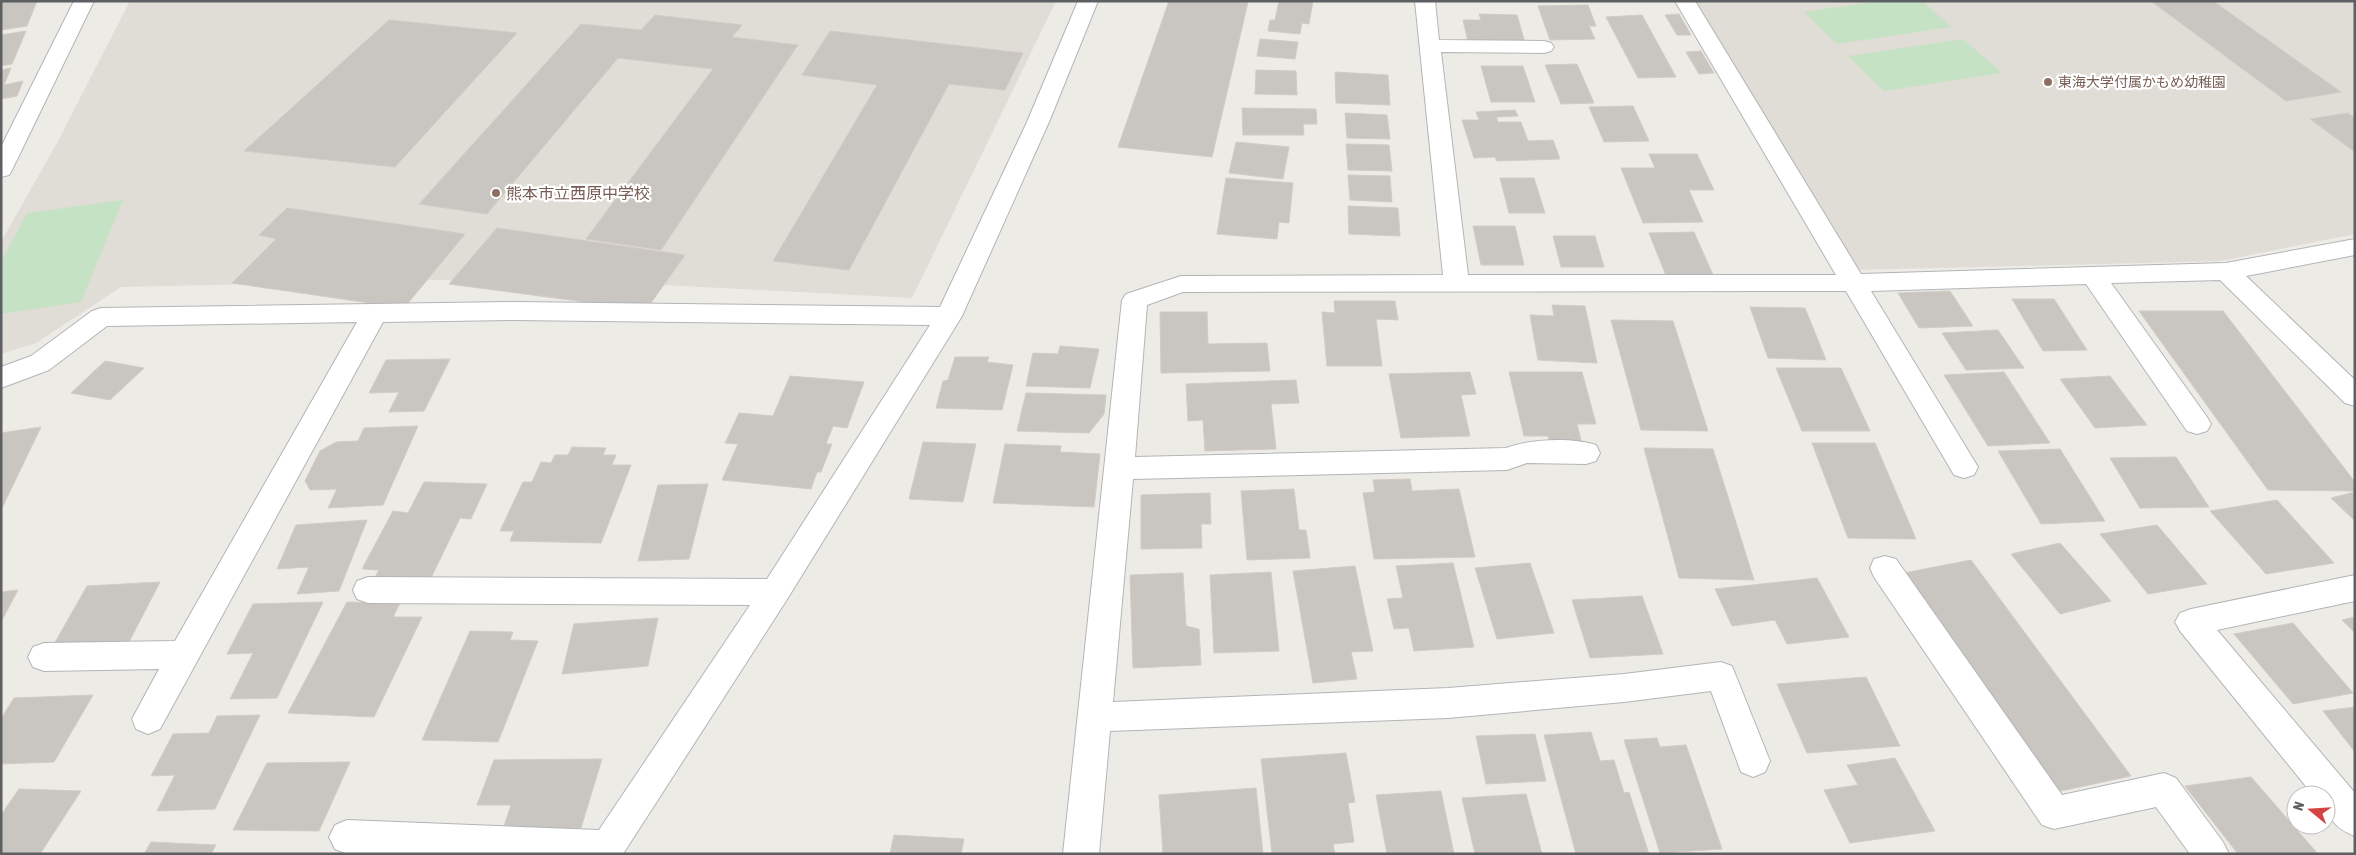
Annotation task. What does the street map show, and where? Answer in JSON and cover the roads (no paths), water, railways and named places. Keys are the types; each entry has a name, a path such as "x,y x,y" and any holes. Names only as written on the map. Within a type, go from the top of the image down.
{"street":[{"path":"1,170 84,1"},
{"path":"346,837 605,851 775,592 949,316 1038,122 1088,1"},
{"path":"1425,1 1456,282"},
{"path":"1685,1 1964,467"},
{"path":"1429,46 1544,47"},
{"path":"1081,854 1096,717 1135,300 1181,284 1456,282 1854,283 2226,271 2349,254"},
{"path":"2226,271 2355,396"},
{"path":"2092,274 2197,424"},
{"path":"1,378 40,363 101,318 515,311 949,316"},
{"path":"148,718 376,313"},
{"path":"1120,468 1507,458 1526,452 1586,453"},
{"path":"1885,568 2054,814 2164,789 2211,854"},
{"path":"2355,588 2191,622 2355,820"},
{"path":"368,590 775,592"},
{"path":"44,657 184,656"},
{"path":"1096,717 1448,703 1624,688 1721,676 1753,761"}],"place":[{"name":"東海大学付属かもめ幼稚園","path":"2048,82"},
{"name":"熊本市立西原中学校","path":"496,193"}]}
